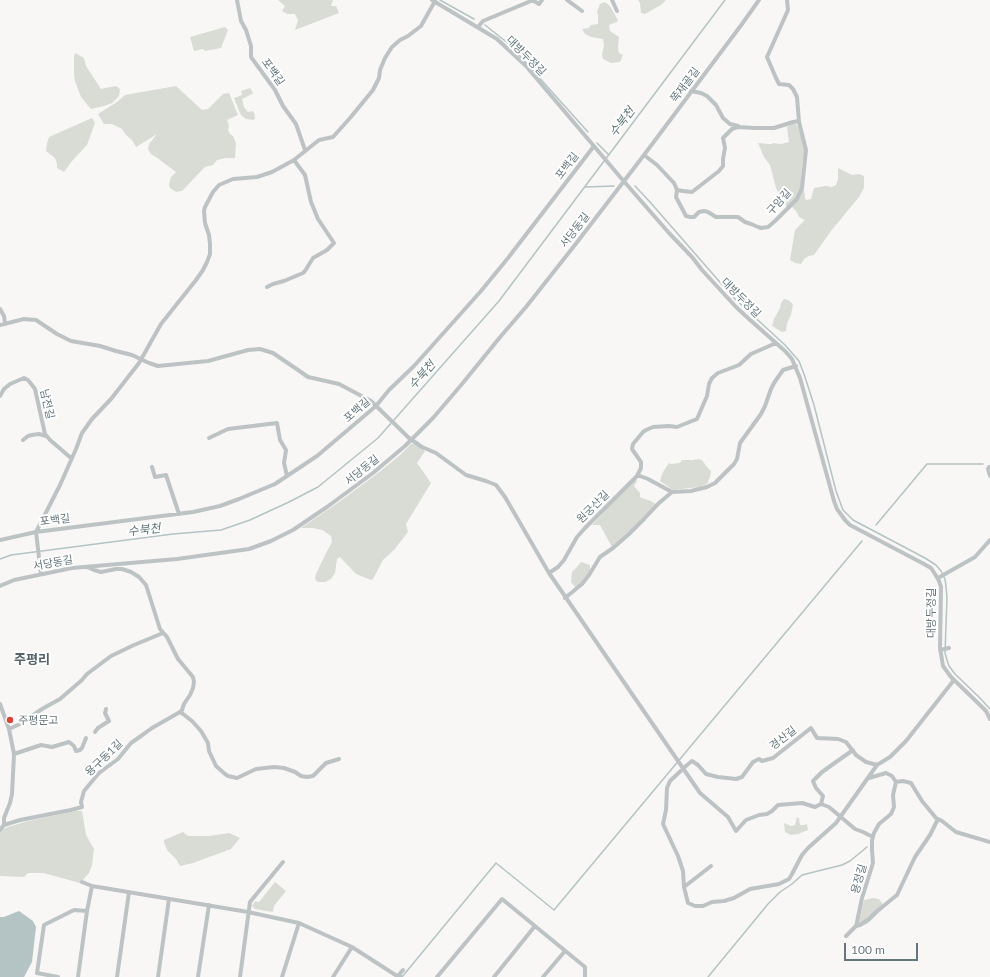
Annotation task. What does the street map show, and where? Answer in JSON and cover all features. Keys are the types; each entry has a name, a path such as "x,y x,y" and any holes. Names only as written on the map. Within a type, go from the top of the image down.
{"street":[{"name":"포백길","path":"237,0 241,21 246,30 251,46 252,57 296,124 305,150"},
{"path":"478,27 483,21 534,1 539,4 542,0"},
{"path":"567,0 582,11"},
{"path":"612,0 617,11"},
{"name":"쪽재골길","path":"622,179 644,155 759,0"},
{"name":"구암길","path":"644,155 674,184 677,190 676,197 686,216 694,217 699,212 704,211 716,217 738,217 745,222 761,228 768,227 797,199 802,188 806,150 799,121 797,97 789,85 779,84 767,57 788,10 787,0"},
{"name":"포백길","path":"36,534 60,485 82,432 111,399 141,359 161,324 203,270 210,254 209,235 205,223 204,212 213,192 219,185 225,182 238,178 257,177 272,172 294,160 319,140 333,137 374,90 385,58 392,47 421,26 434,1"},
{"name":"대방두정길","path":"434,1 497,39 526,66 622,179 721,291 792,359 800,378 834,502 844,520 850,525 931,568 939,578 941,587 941,650 943,666 954,680 986,711 990,719"},
{"path":"691,91 707,96 716,105 723,118 730,124 755,128 774,128 799,121"},
{"path":"677,190 692,192 723,166 725,148 724,138 732,129 738,126"},
{"name":"포백길","path":"36,534 193,512 220,506 275,484 317,456 377,407 389,390 414,366 481,291 513,252 594,146"},
{"path":"267,287 303,273 313,258 327,250 334,243 318,219 308,190 305,175 294,160"},
{"name":"서당동길","path":"0,586 14,580 72,568 177,559 250,550 271,542 307,521 348,493 373,473 433,418 526,307 622,179"},
{"path":"0,309 4,316 5,324"},
{"path":"0,325 24,319 36,320 57,334 71,341 100,346 132,355 158,366 208,361 248,350 260,349 273,353 308,377 339,384 371,401 410,439 422,447 436,453 466,475 496,485 505,497 565,598 677,760 700,793 728,817 736,831 746,820 766,814 778,805 802,803 816,807 821,804 823,796 816,788 813,781 822,772 853,750"},
{"path":"672,492 648,479 637,476 641,468 641,462 632,449 633,444 643,432 653,427 677,427 697,419 707,396 709,384 712,378 718,373 743,363 751,354 776,343"},
{"path":"565,598 582,584 600,557 629,534 659,503 672,492 707,487 715,483 724,475 737,459 740,443 761,414 770,389 783,370 796,366"},
{"name":"남전길","path":"0,396 4,389 10,384 24,378 28,380 35,389 43,430 46,436 72,458"},
{"path":"210,438 228,429 277,423 280,440 286,450 284,463 287,476"},
{"path":"23,440 32,435 39,434 46,436"},
{"path":"152,467 155,477 166,475 179,514"},
{"path":"990,467 988,469 990,476"},
{"name":"원궁산길","path":"549,573 558,567 564,560 577,537 585,528 637,476"},
{"path":"0,540 36,534 41,574"},
{"path":"939,578 975,556 990,540"},
{"name":"용구동1길","path":"4,825 20,820 82,807 81,802 84,791 99,773 118,759 131,744 141,736 180,712 194,688 193,677 178,659 167,637 160,629 146,585 139,577 122,569 101,572 87,567"},
{"path":"9,729 22,723 60,699 87,674 111,656 163,633"},
{"name":"대방두정길","path":"941,650 949,648"},
{"path":"682,767 670,781 667,788 666,810 663,824 678,856 683,871 684,887 688,903 696,906 703,906 712,902 734,898 750,889 779,884 791,876 808,848 841,817 877,765 890,757 906,741 954,680"},
{"path":"0,704 9,729 14,754 12,794 10,804 4,818 4,825 0,830"},
{"path":"95,732 98,728 109,721 105,713 106,709"},
{"path":"180,712 192,721 201,731 208,743 209,751 216,766 228,776 237,778 256,769 274,767 284,768 301,776 307,777 313,776 326,763 339,759"},
{"name":"경산길","path":"682,767 692,761 698,764 706,774 736,779 742,777 753,762 759,759 762,761 773,758 811,728 817,738 838,739 846,742 856,755 866,762 877,765"},
{"name":"용구동1길","path":"14,754 41,745 52,747 69,742 74,746 76,751 82,748 86,738"},
{"path":"821,804 833,809 855,829 873,837 879,824 892,813 894,807 893,795 896,782 892,776 886,773 868,778"},
{"path":"896,782 902,781 911,783 922,801 936,818 953,830 960,834 990,842"},
{"path":"846,936 856,926 869,920 876,912 897,895 915,857 930,836 938,819"},
{"name":"용정길","path":"856,926 862,898 873,863 873,837"},
{"path":"240,977 250,902 284,862"},
{"path":"684,887 711,866"},
{"path":"82,882 92,886 209,905 299,923 352,947 398,977 403,970"},
{"path":"78,977 92,886"},
{"path":"117,977 130,892"},
{"path":"158,977 169,899"},
{"path":"437,977 502,899 585,967 585,977"},
{"path":"198,977 209,905"},
{"path":"58,977 37,973 44,926 74,910 87,911"},
{"path":"282,977 299,923"},
{"path":"494,977 535,926"},
{"path":"332,977 352,947"},
{"path":"543,977 565,951"}],"shaded area":[{"path":"278,0 333,0 331,6 336,6 339,13 295,30 298,20 295,14 287,14 282,11 285,6"},
{"path":"638,0 666,0 661,5 645,14 641,13 640,3"},
{"path":"605,2 610,6 618,20 617,22 609,25 610,31 619,37 619,53 623,55 620,62 611,63 603,59 603,39 591,37 585,34 582,29 598,24 597,12 600,4"},
{"path":"225,27 228,30 221,48 205,51 203,49 194,51 190,37"},
{"path":"75,53 84,58 86,66 101,89 116,86 120,89 119,96 112,103 91,109 81,97 74,74"},
{"path":"176,86 202,110 208,109 223,94 229,93 238,115 227,120 229,125 228,130 236,143 235,158 217,160 213,165 205,167 182,191 176,192 170,188 169,184 171,177 176,172 151,154 148,149 149,144 157,134 136,147 122,129 112,124 104,124 98,114 125,95"},
{"path":"250,88 253,93 242,99 244,107 247,111 254,112 254,120 246,119 242,116 234,98 242,95 241,91"},
{"path":"92,118 95,123 87,145 64,172 57,168 55,158 46,151 49,137"},
{"path":"792,124 796,124 798,127 805,149 802,166 801,188 804,189 806,200 811,199 814,188 826,186 832,187 836,185 838,179 838,168 852,175 859,174 864,176 864,188 859,197 831,231 814,255 804,259 801,264 790,260 795,230 805,220 799,217 797,212 792,207 787,207 782,200 776,188 770,165 764,157 758,143 781,144 789,142 787,127"},
{"path":"784,299 793,304 786,331 782,332 772,326"},
{"path":"411,444 415,444 425,451 417,463 431,483 406,524 408,532 394,550 383,560 373,579 371,580 356,574 340,557 337,559 335,573 331,579 325,582 318,582 315,579 316,574 332,542 331,536 322,530 301,528 378,473"},
{"path":"682,460 702,460 711,471 707,484 699,487 673,490 660,481 663,472 669,463 680,463"},
{"path":"636,479 637,481 634,486 640,493 640,497 656,504 646,516 612,547 600,525 592,525"},
{"path":"581,562 590,565 590,570 576,588 571,582 572,572"},
{"path":"82,811 86,835 94,849 92,865 89,873 80,883 43,873 28,873 24,877 0,876 0,831 28,821"},
{"path":"797,817 799,818 800,825 807,824 808,830 791,835 785,832 784,823 791,826 795,825"},
{"path":"183,832 188,836 209,836 229,833 240,838 231,849 193,863 180,866 176,859 167,850 164,840"},
{"path":"275,882 286,891 274,906 273,912 255,909 252,906 255,901 259,902"},
{"path":"873,898 879,899 884,908 867,924 861,926 859,922 864,900"},
{"path":"19,911 33,921 36,927 32,962 24,977 0,977 0,917 4,917"}],"waterway":[{"path":"440,0 474,19"},
{"name":"수북천","path":"0,559 11,555 173,534 221,530 250,520 318,487 378,438 499,301 725,0"},
{"path":"485,25 509,44 588,132"},
{"path":"597,143 609,155"},
{"path":"586,187 614,186"},
{"path":"635,186 735,299 785,345 799,361 814,405 836,491 843,510 853,520 925,558 936,565 941,571 945,579 946,586 945,653 949,666 990,709"},
{"path":"876,525 927,464 983,464"},
{"path":"402,977 496,863 554,910 862,541"},
{"path":"708,977 768,904 780,892 802,875 842,865 850,861 867,847"}],"place":[{"name":"주평문고","path":"10,720"}],"district":[{"name":"주평리","path":"32,660"}]}
